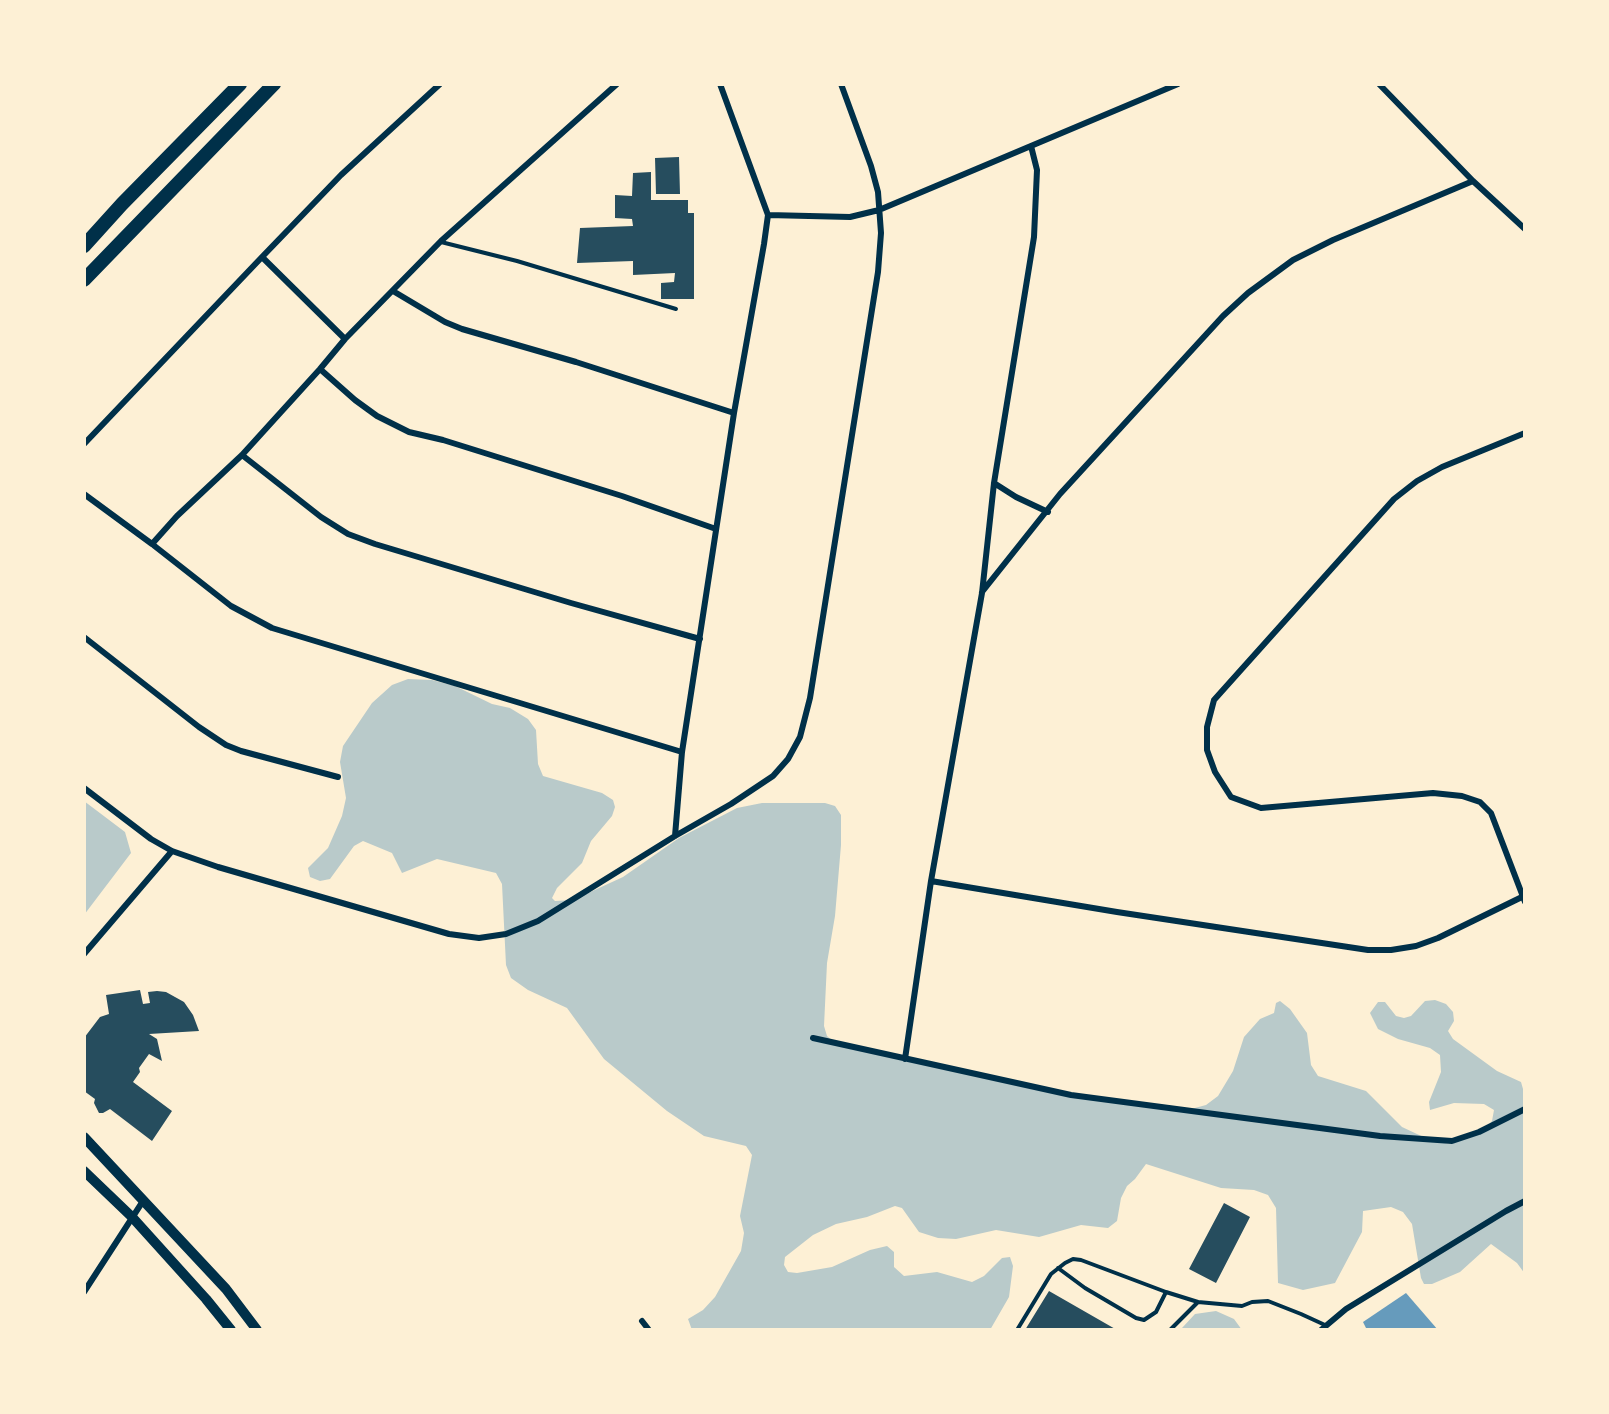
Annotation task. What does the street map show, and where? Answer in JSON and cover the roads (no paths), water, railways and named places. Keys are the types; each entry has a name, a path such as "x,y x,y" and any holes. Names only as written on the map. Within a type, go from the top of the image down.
{"highway":[{"path":"84,246 240,84"},
{"path":"84,280 274,84"}],"main road":[{"path":"84,1137 226,1289 257,1330"},
{"path":"84,1171 132,1216 231,1330"}],"street":[{"path":"84,444 342,175 440,84"},
{"path":"152,544 177,516 242,455 345,339 441,242 617,84"},
{"path":"675,836 682,752 734,412 765,244 768,215 720,84"},
{"path":"84,788 150,839 172,851 218,867 449,934 479,938 506,934 538,921 773,776 788,759 800,737 810,698 878,272 881,232 878,192 871,166 841,84"},
{"path":"768,215 850,217 879,210 1178,84"},
{"path":"1379,84 1473,181 1525,229"},
{"path":"905,1059 931,881 982,593 994,483 1034,237 1036,170 1031,146"},
{"path":"982,593 1060,494 1223,316 1248,293 1293,260 1333,240 1473,181"},
{"path":"261,257 345,339"},
{"path":"393,291 445,322 462,329 734,412"},
{"path":"320,369 377,416 409,432 442,440 622,496 716,529"},
{"path":"931,881 1368,950 1391,950 1416,946 1524,898 1491,813 1480,802 1462,796 1432,794 1260,808 1230,797 1215,772 1207,750 1207,727 1214,700 1394,499 1417,481 1442,467 1525,433"},
{"path":"242,455 321,517 348,534 571,603 700,639"},
{"path":"994,483 1016,497 1048,512"},
{"path":"84,494 231,606 272,628 682,752"},
{"path":"84,637 199,727 226,745 338,777"},
{"path":"85,950 172,851"},
{"path":"813,1038 1071,1095 1380,1136 1452,1141 1479,1132 1525,1109"},
{"path":"84,1292 144,1201"},
{"path":"1323,1328 1346,1309 1525,1201"},
{"path":"642,1321 649,1330"}],"lane":[{"path":"441,242 517,261 676,309"},
{"path":"1017,1330 1051,1274 1073,1259 1197,1302 1242,1306 1252,1302 1268,1301 1301,1314 1323,1328"},
{"path":"1058,1268 1085,1288 1136,1318 1144,1320 1156,1312 1166,1292"},
{"path":"1170,1330 1197,1302"}],"water":[{"path":"1406,1293 1438,1330 1367,1330 1363,1322"}]}
